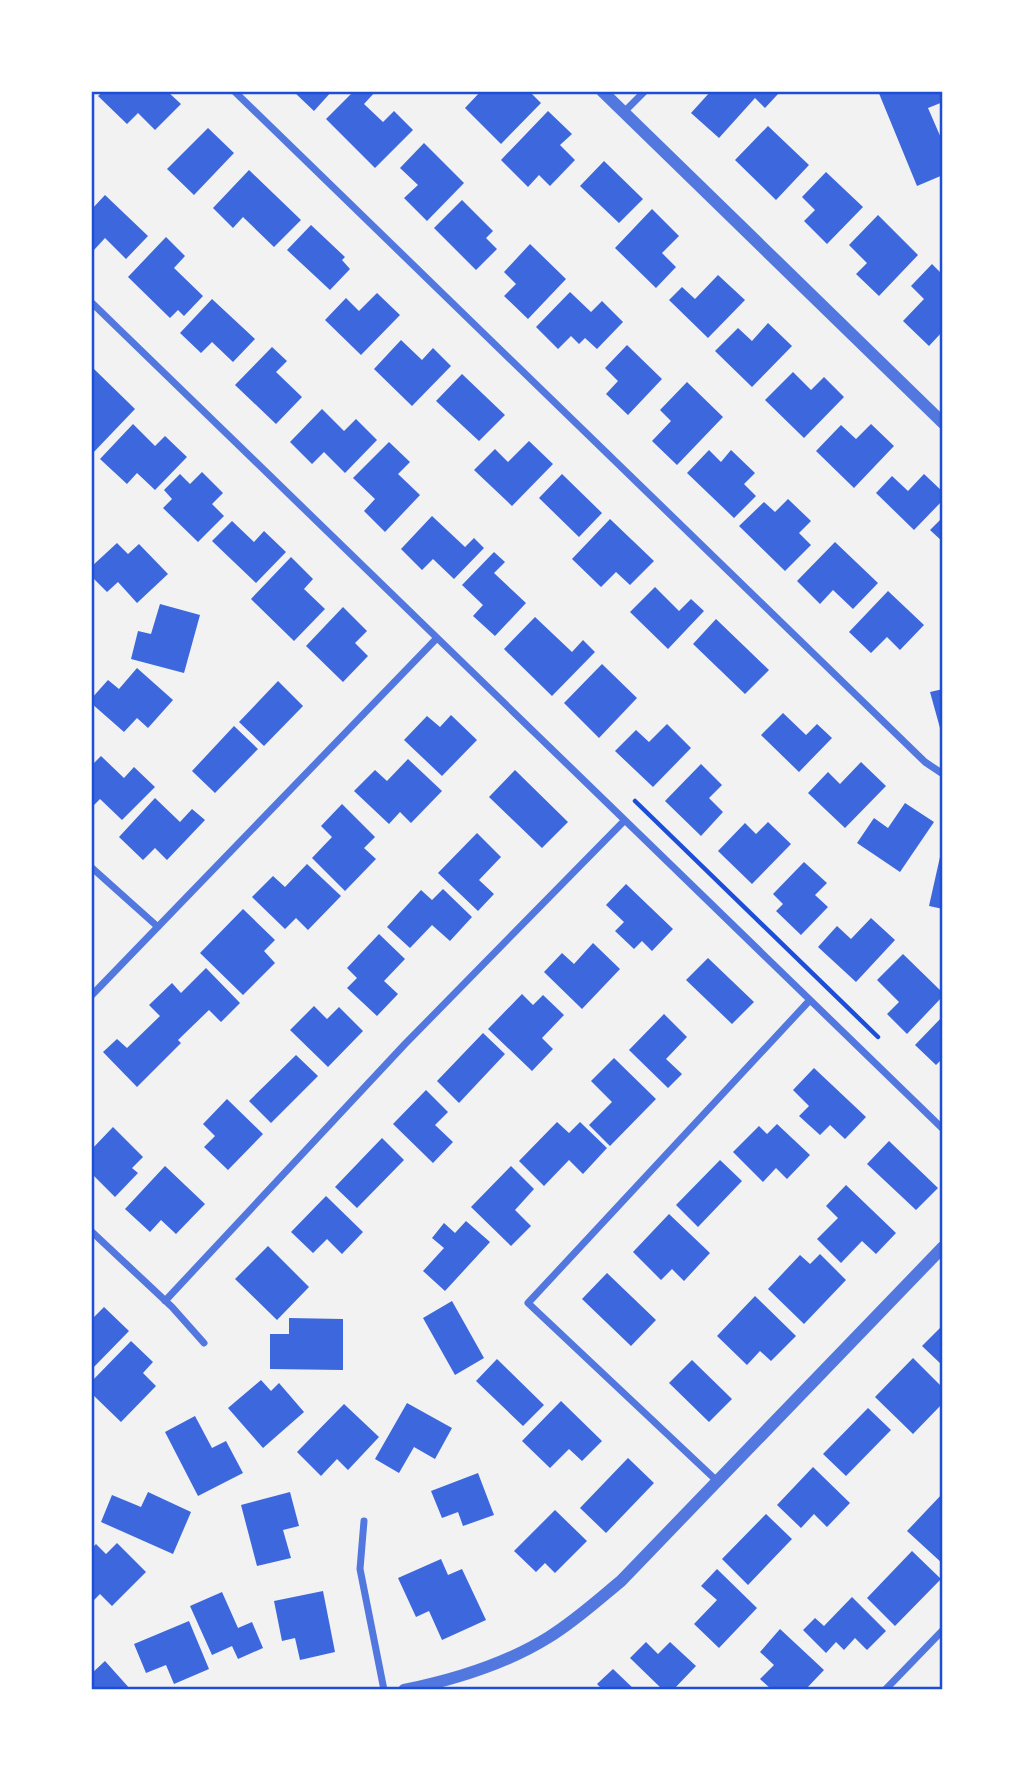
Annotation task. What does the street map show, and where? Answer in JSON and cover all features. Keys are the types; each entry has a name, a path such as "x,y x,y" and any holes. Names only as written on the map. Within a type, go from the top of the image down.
{"street":[{"path":"234,91 925,762 943,774"},
{"path":"602,91 943,423"},
{"path":"624,112 645,91"},
{"path":"91,302 943,1129"},
{"path":"91,996 437,638"},
{"path":"165,1301 405,1044 624,821"},
{"path":"91,867 158,927"},
{"path":"717,1481 528,1303 810,1000"},
{"path":"91,1231 165,1301 204,1343"},
{"path":"404,1690 437,1683 517,1654 568,1624 621,1581 943,1247"},
{"path":"364,1521 360,1569 384,1690"},
{"path":"886,1690 943,1630"}],"path":[{"path":"635,801 878,1037"}],"building":[{"path":"103,91 167,91 181,104 155,130 138,113 127,124 98,96"},
{"path":"293,91 332,91 314,111"},
{"path":"354,91 376,91 364,104 383,122 394,111 413,130 375,168 326,119"},
{"path":"481,91 529,91 541,103 501,144 465,108"},
{"path":"711,91 774,91 778,94 765,108 755,98 719,138 691,113"},
{"path":"878,91 943,91 943,102 928,108 941,138 943,137 943,175 917,186"},
{"path":"548,111 572,134 560,145 575,160 550,186 539,175 528,187 501,160"},
{"path":"768,126 809,165 776,200 735,160"},
{"path":"208,128 234,153 194,195 167,169"},
{"path":"424,143 464,183 427,221 404,198 418,185 400,168"},
{"path":"604,161 643,199 619,223 580,186"},
{"path":"249,170 301,220 274,247 243,217 233,228 213,208"},
{"path":"826,172 863,207 827,244 804,221 815,210 802,197"},
{"path":"105,195 148,236 126,259 105,238 94,250 91,247 91,210"},
{"path":"462,200 493,231 486,238 497,249 476,270 434,228"},
{"path":"652,209 679,236 662,253 676,267 656,288 615,248"},
{"path":"878,215 918,255 879,296 856,274 867,263 849,245"},
{"path":"311,225 345,257 342,260 350,269 330,290 287,250"},
{"path":"166,237 185,256 174,268 203,296 184,316 178,310 170,318 128,277"},
{"path":"530,244 566,279 528,319 504,296 516,284 504,272"},
{"path":"932,264 943,275 943,331 929,346 903,321 924,299 911,286"},
{"path":"718,275 745,300 708,338 669,300 682,287 695,299"},
{"path":"570,292 591,312 602,301 623,322 597,349 585,338 579,344 571,336 558,349 536,327"},
{"path":"377,293 400,315 361,355 325,320 346,298 359,311"},
{"path":"212,299 255,339 233,362 212,342 201,353 180,333"},
{"path":"768,323 792,346 752,387 715,351 738,328 752,341"},
{"path":"401,340 422,360 433,348 451,366 412,406 374,369"},
{"path":"627,345 662,379 628,415 606,394 618,381 605,368"},
{"path":"272,347 287,361 276,372 302,397 276,424 235,385"},
{"path":"94,369 135,409 91,455 91,372"},
{"path":"793,372 811,390 824,377 844,397 804,438 765,400"},
{"path":"462,374 505,415 479,441 436,401"},
{"path":"687,382 723,417 677,465 652,441 671,421 660,410"},
{"path":"322,409 344,431 356,419 377,440 345,473 324,452 312,464 290,442"},
{"path":"133,424 155,446 165,436 187,457 155,490 137,473 127,484 100,459"},
{"path":"871,424 894,446 854,488 816,451 841,425 856,439"},
{"path":"529,441 553,464 512,506 474,470 495,449 508,462"},
{"path":"389,442 410,462 398,474 420,495 385,532 364,511 375,499 353,478"},
{"path":"709,450 721,462 731,450 755,473 744,484 756,496 734,518 687,473"},
{"path":"202,472 223,493 212,504 224,516 198,542 163,508 172,499 164,490 180,474 190,484"},
{"path":"562,474 602,513 579,537 539,498"},
{"path":"924,474 943,492 943,500 914,530 876,493 892,476 908,491"},
{"path":"788,499 811,521 799,533 811,545 785,571 739,526 764,502 775,512"},
{"path":"432,516 465,547 474,538 484,548 454,579 433,559 422,570 401,549"},
{"path":"943,517 943,542 930,530"},
{"path":"610,519 654,561 630,585 616,572 601,587 572,559"},
{"path":"232,521 254,542 264,531 286,552 256,583 212,541"},
{"path":"835,542 878,583 853,609 833,590 820,604 797,581"},
{"path":"117,543 128,554 139,544 168,574 137,603 118,582 107,592 91,576 91,567"},
{"path":"494,552 505,562 494,573 526,603 495,636 473,616 483,605 462,585"},
{"path":"291,557 313,579 304,589 325,609 294,641 251,599"},
{"path":"655,587 679,611 691,599 704,611 668,649 630,612"},
{"path":"888,591 924,625 900,650 887,637 871,653 849,632"},
{"path":"160,604 200,615 184,673 131,659 138,631 151,634"},
{"path":"343,607 367,631 355,643 368,656 343,682 306,646"},
{"path":"535,617 572,652 583,640 595,652 552,696 504,649"},
{"path":"716,619 769,670 745,694 693,644"},
{"path":"602,664 637,698 599,738 564,703"},
{"path":"137,668 173,700 148,728 137,718 124,732 91,703 91,699 108,680 119,689"},
{"path":"278,681 303,706 264,746 239,722"},
{"path":"943,689 943,727 940,728 930,692"},
{"path":"783,713 806,735 817,724 832,738 799,772 761,735"},
{"path":"451,715 477,740 442,776 404,740 427,716 440,727"},
{"path":"667,724 691,748 653,787 615,751 636,730 649,742"},
{"path":"234,726 258,749 215,793 192,771"},
{"path":"101,756 124,778 134,767 155,787 122,820 100,799 91,808 91,766"},
{"path":"408,759 442,791 411,823 400,812 389,824 354,791 375,770 387,781"},
{"path":"861,762 886,786 845,828 808,793 828,772 840,784"},
{"path":"701,764 722,785 709,798 723,812 701,836 665,801"},
{"path":"515,770 568,822 542,848 489,797"},
{"path":"155,798 180,822 192,809 205,820 167,860 155,848 143,860 119,837"},
{"path":"905,803 934,822 900,872 857,843 874,818 888,828"},
{"path":"342,804 375,837 364,848 376,859 345,891 312,858 332,837 321,826"},
{"path":"768,822 791,844 752,884 718,851 745,823 756,834"},
{"path":"477,833 501,857 479,880 494,894 478,911 438,873"},
{"path":"943,848 943,909 929,906"},
{"path":"804,862 827,883 815,895 828,907 801,935 776,911 783,904 773,894"},
{"path":"307,864 341,896 308,930 296,918 285,929 252,897 273,876 285,887"},
{"path":"626,884 673,929 652,951 642,941 634,949 615,931 624,922 606,905"},
{"path":"443,889 472,917 450,941 432,925 410,948 387,927 421,890 432,900"},
{"path":"243,909 275,940 264,951 275,963 243,995 200,953"},
{"path":"871,918 895,940 856,982 818,947 837,926 851,939"},
{"path":"379,934 405,959 384,981 398,994 377,1016 347,988 357,978 347,968"},
{"path":"593,943 620,969 582,1009 544,972 562,953 574,964"},
{"path":"903,954 943,993 907,1034 887,1014 899,1002 877,980"},
{"path":"708,958 754,1002 732,1024 686,980"},
{"path":"206,968 240,1003 221,1022 209,1010 178,1040 181,1043 137,1087 103,1052 117,1039 127,1048 160,1016 149,1005 172,983 181,993"},
{"path":"522,994 533,1005 543,995 564,1015 542,1038 553,1049 532,1071 488,1029"},
{"path":"314,1006 327,1019 339,1007 363,1031 328,1067 290,1030"},
{"path":"664,1014 687,1037 666,1059 682,1074 668,1088 629,1050"},
{"path":"943,1016 943,1058 936,1065 915,1045"},
{"path":"483,1033 505,1054 459,1103 437,1081"},
{"path":"296,1055 318,1076 271,1123 249,1101"},
{"path":"614,1058 656,1099 610,1146 589,1125 612,1102 591,1081"},
{"path":"814,1068 866,1117 845,1139 830,1125 820,1135 799,1116 809,1106 793,1090"},
{"path":"426,1090 448,1112 435,1125 453,1142 433,1163 393,1124"},
{"path":"227,1099 263,1134 228,1170 204,1147 215,1136 203,1124"},
{"path":"557,1122 569,1133 580,1122 607,1148 583,1174 569,1160 544,1186 519,1161"},
{"path":"777,1124 810,1155 787,1179 776,1168 763,1182 733,1152 759,1126 767,1134"},
{"path":"113,1127 143,1157 132,1168 138,1173 115,1197 91,1173 91,1150"},
{"path":"382,1138 404,1160 357,1208 335,1187"},
{"path":"889,1141 938,1188 916,1210 867,1164"},
{"path":"720,1160 742,1181 698,1227 676,1205"},
{"path":"165,1166 205,1204 176,1234 161,1220 150,1232 125,1209"},
{"path":"511,1166 534,1189 515,1210 531,1226 511,1246 471,1207"},
{"path":"846,1185 896,1233 876,1254 862,1241 841,1263 817,1239 838,1218 826,1206"},
{"path":"326,1196 363,1232 342,1254 327,1239 313,1253 291,1232"},
{"path":"669,1214 710,1253 684,1281 672,1269 661,1280 633,1252"},
{"path":"466,1221 490,1242 445,1291 423,1271 444,1248 432,1238 444,1223 455,1233"},
{"path":"268,1246 309,1287 277,1320 235,1279"},
{"path":"820,1254 846,1280 804,1324 768,1289 800,1255 810,1264"},
{"path":"607,1273 656,1320 631,1346 582,1299"},
{"path":"755,1296 796,1336 771,1361 760,1351 747,1365 717,1336"},
{"path":"452,1301 484,1358 455,1375 423,1318"},
{"path":"104,1307 129,1331 91,1370 91,1316 93,1318"},
{"path":"289,1318 343,1319 343,1370 270,1369 270,1334 289,1334"},
{"path":"943,1325 943,1366 922,1346"},
{"path":"131,1341 153,1362 143,1373 156,1386 121,1422 91,1393 91,1382"},
{"path":"913,1358 943,1388 943,1403 913,1434 875,1397"},
{"path":"497,1359 544,1405 523,1426 476,1381"},
{"path":"692,1360 732,1399 709,1422 669,1383"},
{"path":"261,1380 271,1391 279,1383 304,1412 263,1448 228,1408"},
{"path":"561,1401 602,1441 582,1461 569,1449 550,1468 522,1441"},
{"path":"407,1403 452,1428 435,1459 414,1447 399,1473 375,1459"},
{"path":"344,1404 379,1437 348,1470 337,1459 321,1476 297,1452"},
{"path":"868,1408 891,1430 846,1476 823,1454"},
{"path":"195,1416 212,1448 226,1441 243,1473 198,1496 165,1432"},
{"path":"628,1458 654,1483 606,1533 580,1508"},
{"path":"813,1467 850,1503 827,1527 814,1514 801,1528 777,1505"},
{"path":"478,1473 494,1515 463,1526 458,1512 442,1518 431,1491"},
{"path":"148,1492 191,1512 173,1554 101,1522 112,1495 141,1507"},
{"path":"290,1492 299,1526 283,1530 291,1558 257,1566 241,1505"},
{"path":"943,1493 943,1564 907,1531"},
{"path":"555,1510 587,1541 555,1573 545,1563 536,1572 514,1551"},
{"path":"766,1514 792,1539 748,1585 722,1559"},
{"path":"117,1543 146,1572 112,1606 100,1594 91,1603 91,1549 96,1544 106,1554"},
{"path":"912,1551 941,1579 895,1626 867,1598"},
{"path":"441,1559 448,1575 462,1569 486,1620 442,1640 429,1611 416,1617 398,1578"},
{"path":"717,1569 757,1608 719,1648 694,1624 717,1600 701,1586"},
{"path":"323,1591 335,1652 300,1660 295,1638 282,1641 274,1601"},
{"path":"222,1592 238,1628 252,1622 263,1648 238,1659 232,1646 212,1655 190,1606"},
{"path":"852,1597 886,1631 867,1650 855,1638 844,1650 836,1642 826,1653 803,1630 815,1618 824,1626"},
{"path":"189,1621 209,1669 174,1684 166,1665 146,1673 134,1644"},
{"path":"780,1629 824,1670 805,1690 772,1690 760,1679 774,1665 760,1652"},
{"path":"646,1642 658,1654 670,1642 696,1666 673,1690 663,1690 630,1658"},
{"path":"105,1661 131,1690 91,1690 91,1674"},
{"path":"613,1669 635,1690 603,1690 597,1684"}]}
